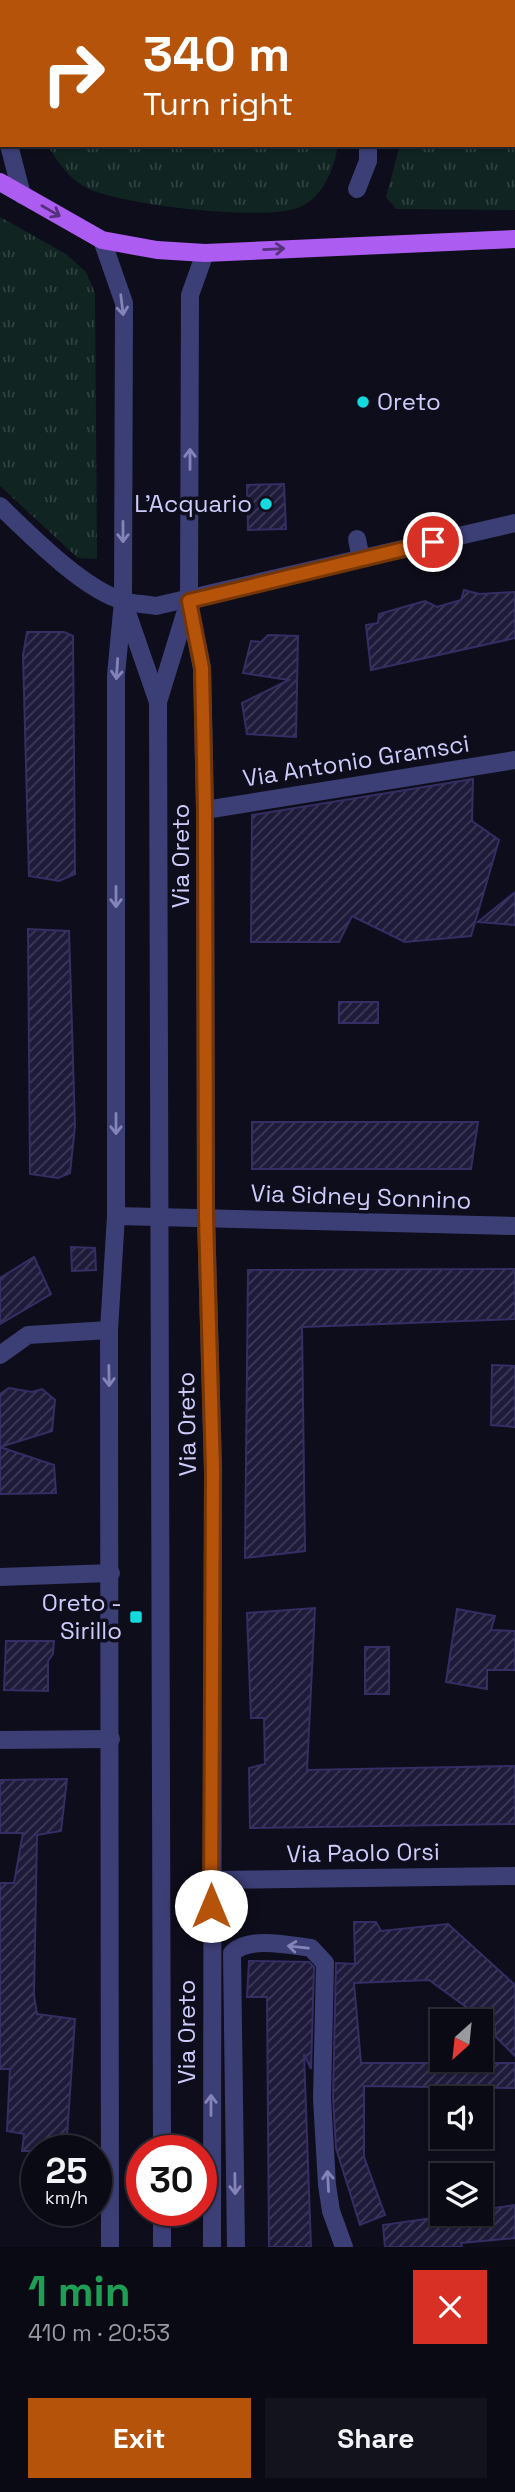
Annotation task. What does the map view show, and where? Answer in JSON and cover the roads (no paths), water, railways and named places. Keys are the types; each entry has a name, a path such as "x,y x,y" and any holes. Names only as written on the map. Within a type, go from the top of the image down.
{"main road":[{"path":"0,182 102,240 157,250 205,253 515,239"}],"street":[{"path":"10,147 22,195"},
{"path":"357,189 368,162 368,147"},
{"path":"102,240 124,303 123,601 116,675 116,1216 108,1331 111,1573 110,2247"},
{"path":"158,702 189,601 190,295 205,253"},
{"path":"0,506 62,564 123,601 156,606 189,601 515,523"},
{"path":"357,539 361,559"},
{"path":"123,601 158,702"},
{"name":"Via Oreto","path":"189,601 202,668 205,810 206,1217 213,1471 212,2247"},
{"name":"Via Oreto","path":"158,702 162,2135"},
{"name":"Via Antonio Gramsci","path":"205,810 515,760"},
{"name":"Via Sidney Sonnino","path":"116,1216 515,1226"},
{"path":"0,1355 28,1335 108,1331"},
{"path":"0,1577 111,1573"},
{"path":"0,1740 111,1740"},
{"name":"Via Paolo Orsi","path":"211,1880 515,1876"},
{"path":"236,2247 232,1953 239,1946 258,1944 311,1948 325,1963 322,2098 327,2185 331,2211 344,2247"},
{"path":"162,2226 162,2247"}],"place":[{"name":"Oreto","path":"363,402"},
{"name":"L'Acquario","path":"266,504"},
{"name":"Oreto - Sirillo","path":"136,1617"}]}
